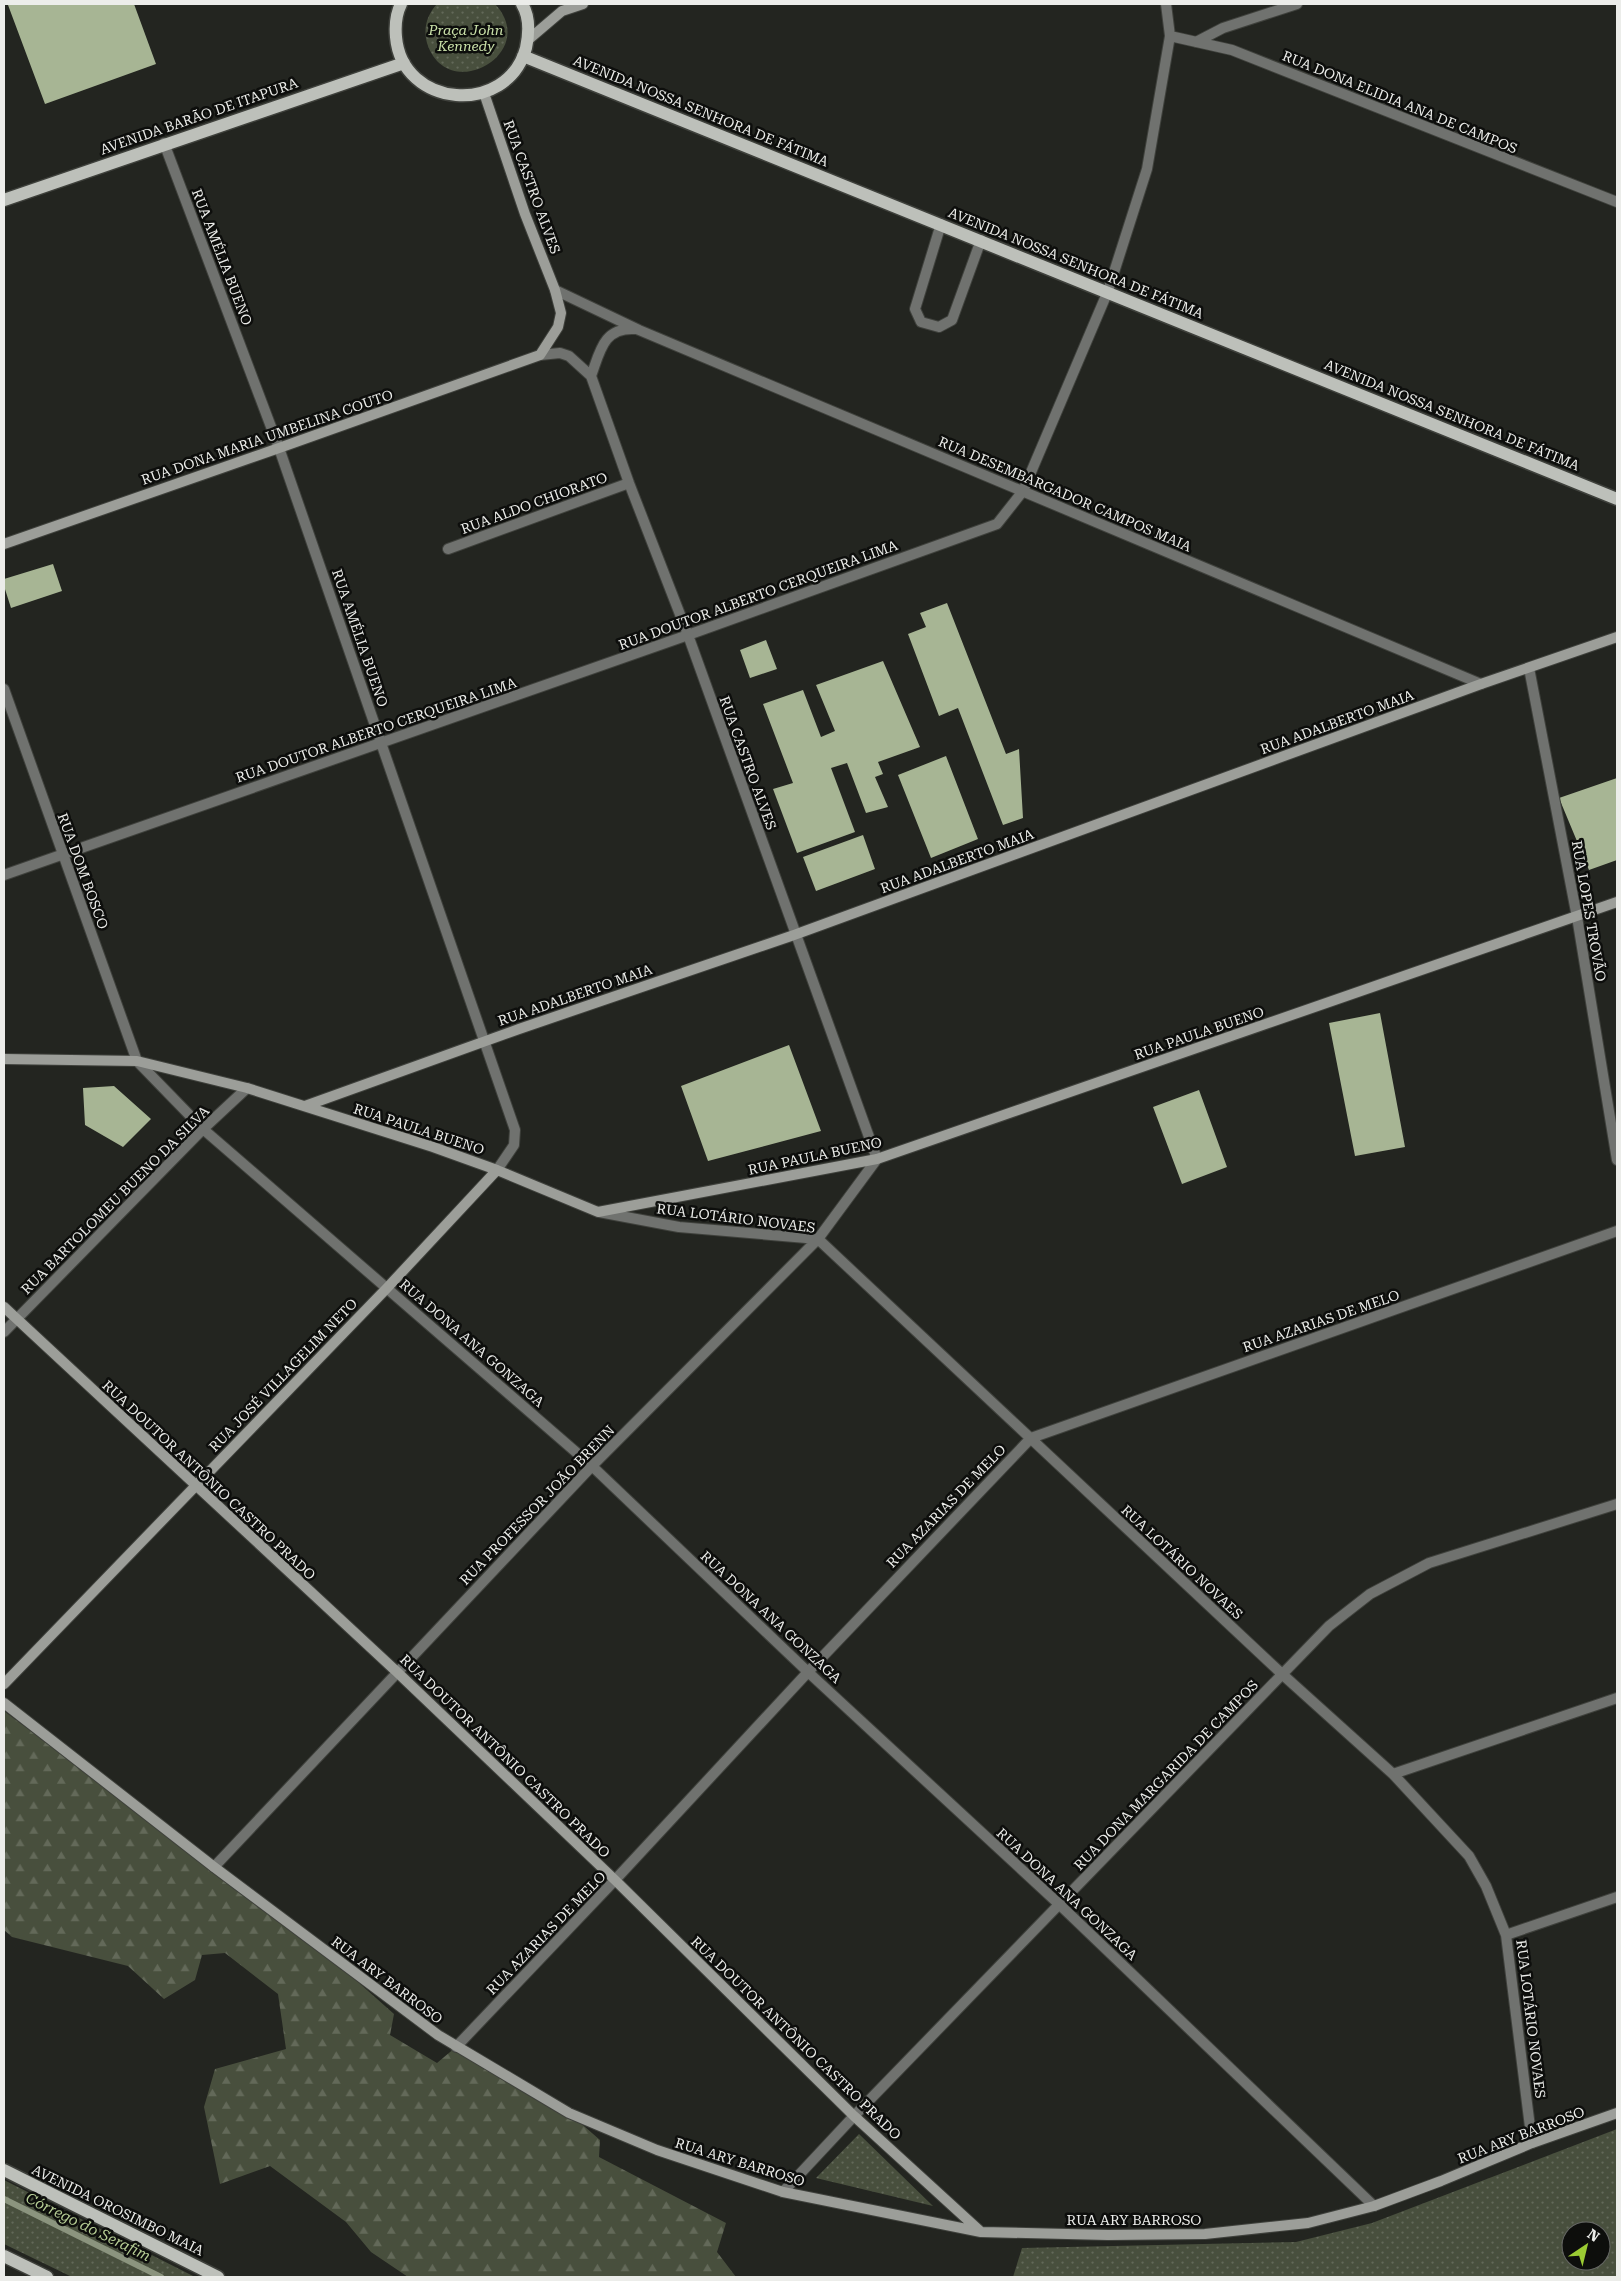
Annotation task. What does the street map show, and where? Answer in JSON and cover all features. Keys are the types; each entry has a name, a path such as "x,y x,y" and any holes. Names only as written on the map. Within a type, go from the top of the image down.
{"main road":[{"path":"401,4 395,26 397,45 404,63 419,81 439,92 461,96 484,93 500,84 514,72 523,56 528,40 528,24 522,4"},
{"path":"528,40 562,11 583,4"},
{"name":"AVENIDA NOSSA SENHORA DE FÁTIMA","path":"523,56 1617,498"},
{"name":"AVENIDA BARÃO DE ITAPURA","path":"4,200 164,143 404,63"},
{"name":"RUA CASTRO ALVES","path":"484,93 525,214 555,290 561,314 558,328 540,355"},
{"name":"RUA DONA MARIA UMBELINA COUTO","path":"4,544 540,355"},
{"name":"RUA ADALBERTO MAIA","path":"305,1106 486,1041 794,935 1481,684 1617,637"},
{"name":"RUA PAULA BUENO","path":"4,1059 137,1061 247,1088 434,1147 497,1170 598,1212 877,1159 1617,902"},
{"name":"RUA JOSÉ VILLAGELIM NETO","path":"4,1684 387,1288 497,1170"},
{"name":"RUA DOUTOR ANTÔNIO CASTRO PRADO","path":"4,1307 397,1672 615,1880 854,2116 981,2232"},
{"name":"RUA ARY BARROSO","path":"4,1703 214,1867 456,2047 569,2114 657,2150 783,2192 981,2232 1108,2235 1205,2234 1308,2223 1374,2206 1617,2113"},
{"name":"AVENIDA OROSIMBO MAIA","path":"4,2170 218,2277"},
{"path":"4,2256 47,2277"}],"street":[{"name":"RUA DOUTOR ALBERTO CERQUEIRA LIMA","path":"4,875 688,635 997,524 1023,491 1108,291 1147,169 1170,36 1166,4"},
{"path":"1196,42 1223,28 1297,4"},
{"name":"RUA DONA ELIDIA ANA DE CAMPOS","path":"1170,36 1232,50 1617,202"},
{"name":"RUA AMÉLIA BUENO","path":"164,143 279,448 516,1130 514,1145 497,1170"},
{"path":"941,224 915,309 921,322 940,327 952,320 981,240"},
{"path":"555,290 639,330"},
{"path":"591,376 604,342 612,334 624,329 639,330"},
{"name":"RUA DESEMBARGADOR CAMPOS MAIA","path":"639,330 1481,684"},
{"name":"RUA CASTRO ALVES","path":"540,355 560,353 569,356 591,376 629,483 688,635 794,935 877,1159"},
{"name":"RUA ALDO CHIORATO","path":"448,549 629,483"},
{"name":"RUA LOPES TROVÃO","path":"1529,668 1577,916 1617,1160"},
{"name":"RUA DOM BOSCO","path":"4,689 137,1061"},
{"name":"RUA DONA ANA GONZAGA","path":"137,1061 203,1129 592,1466 808,1672 1060,1905 1374,2206"},
{"name":"RUA BARTOLOMEU BUENO DA SILVA","path":"4,1332 203,1129 247,1088"},
{"name":"RUA PROFESSOR JOÃO BRENN","path":"214,1867 592,1466 818,1239 877,1159"},
{"name":"RUA LOTÁRIO NOVAES","path":"598,1212 679,1227 818,1239 1282,1674 1393,1774 1469,1856 1486,1886 1506,1935 1532,2144"},
{"name":"RUA AZARIAS DE MELO","path":"456,2047 615,1880 808,1672 1031,1438 1617,1231"},
{"name":"RUA DONA MARGARIDA DE CAMPOS","path":"783,2192 854,2116 1329,1626 1370,1594 1429,1563 1617,1504"},
{"path":"1393,1774 1617,1698"},
{"path":"1506,1935 1617,1898"}],"green space":[{"name":"Praça John Kennedy","path":"437,4 495,4 506,22 507,40 499,54 486,65 469,71 453,70 438,61 427,43 425,32 428,17"},
{"path":"4,1711 313,1942 394,2014 390,2035 437,2063 456,2047 569,2113 600,2140 599,2157 726,2223 717,2252 736,2277 408,2277 371,2252 346,2222 270,2166 220,2184 204,2107 215,2069 286,2049 278,1994 225,1953 202,1955 195,1980 164,1999 128,1966 12,1937 4,1930"},
{"path":"1617,2129 1617,2277 1013,2277 1022,2248 1296,2242 1372,2223"},
{"path":"859,2134 933,2206 816,2178"},
{"path":"4,2180 195,2277 72,2277 4,2244"}],"building":[{"path":"134,4 156,64 45,104 8,5"},
{"path":"53,564 62,591 11,608 4,586 4,579"},
{"path":"947,603 1006,754 1019,749 1023,818 1003,825 958,708 939,716 908,634 926,627 920,613"},
{"path":"766,640 777,669 750,678 740,650"},
{"path":"883,661 920,747 878,762 883,774 875,777 888,807 866,813 847,763 831,768 855,832 797,853 773,789 793,783 763,704 803,690 821,737 835,731 816,685"},
{"path":"946,756 978,839 931,858 898,775"},
{"path":"1617,778 1617,860 1589,870 1559,798"},
{"path":"863,835 875,869 816,891 803,857"},
{"path":"1380,1013 1405,1147 1355,1156 1329,1023"},
{"path":"789,1045 821,1131 708,1161 681,1086"},
{"path":"114,1086 151,1119 123,1147 85,1125 83,1088"},
{"path":"1199,1090 1227,1167 1182,1184 1153,1107"}],"waterway":[{"name":"Córrego do Serafim","path":"4,2199 161,2277"}]}
